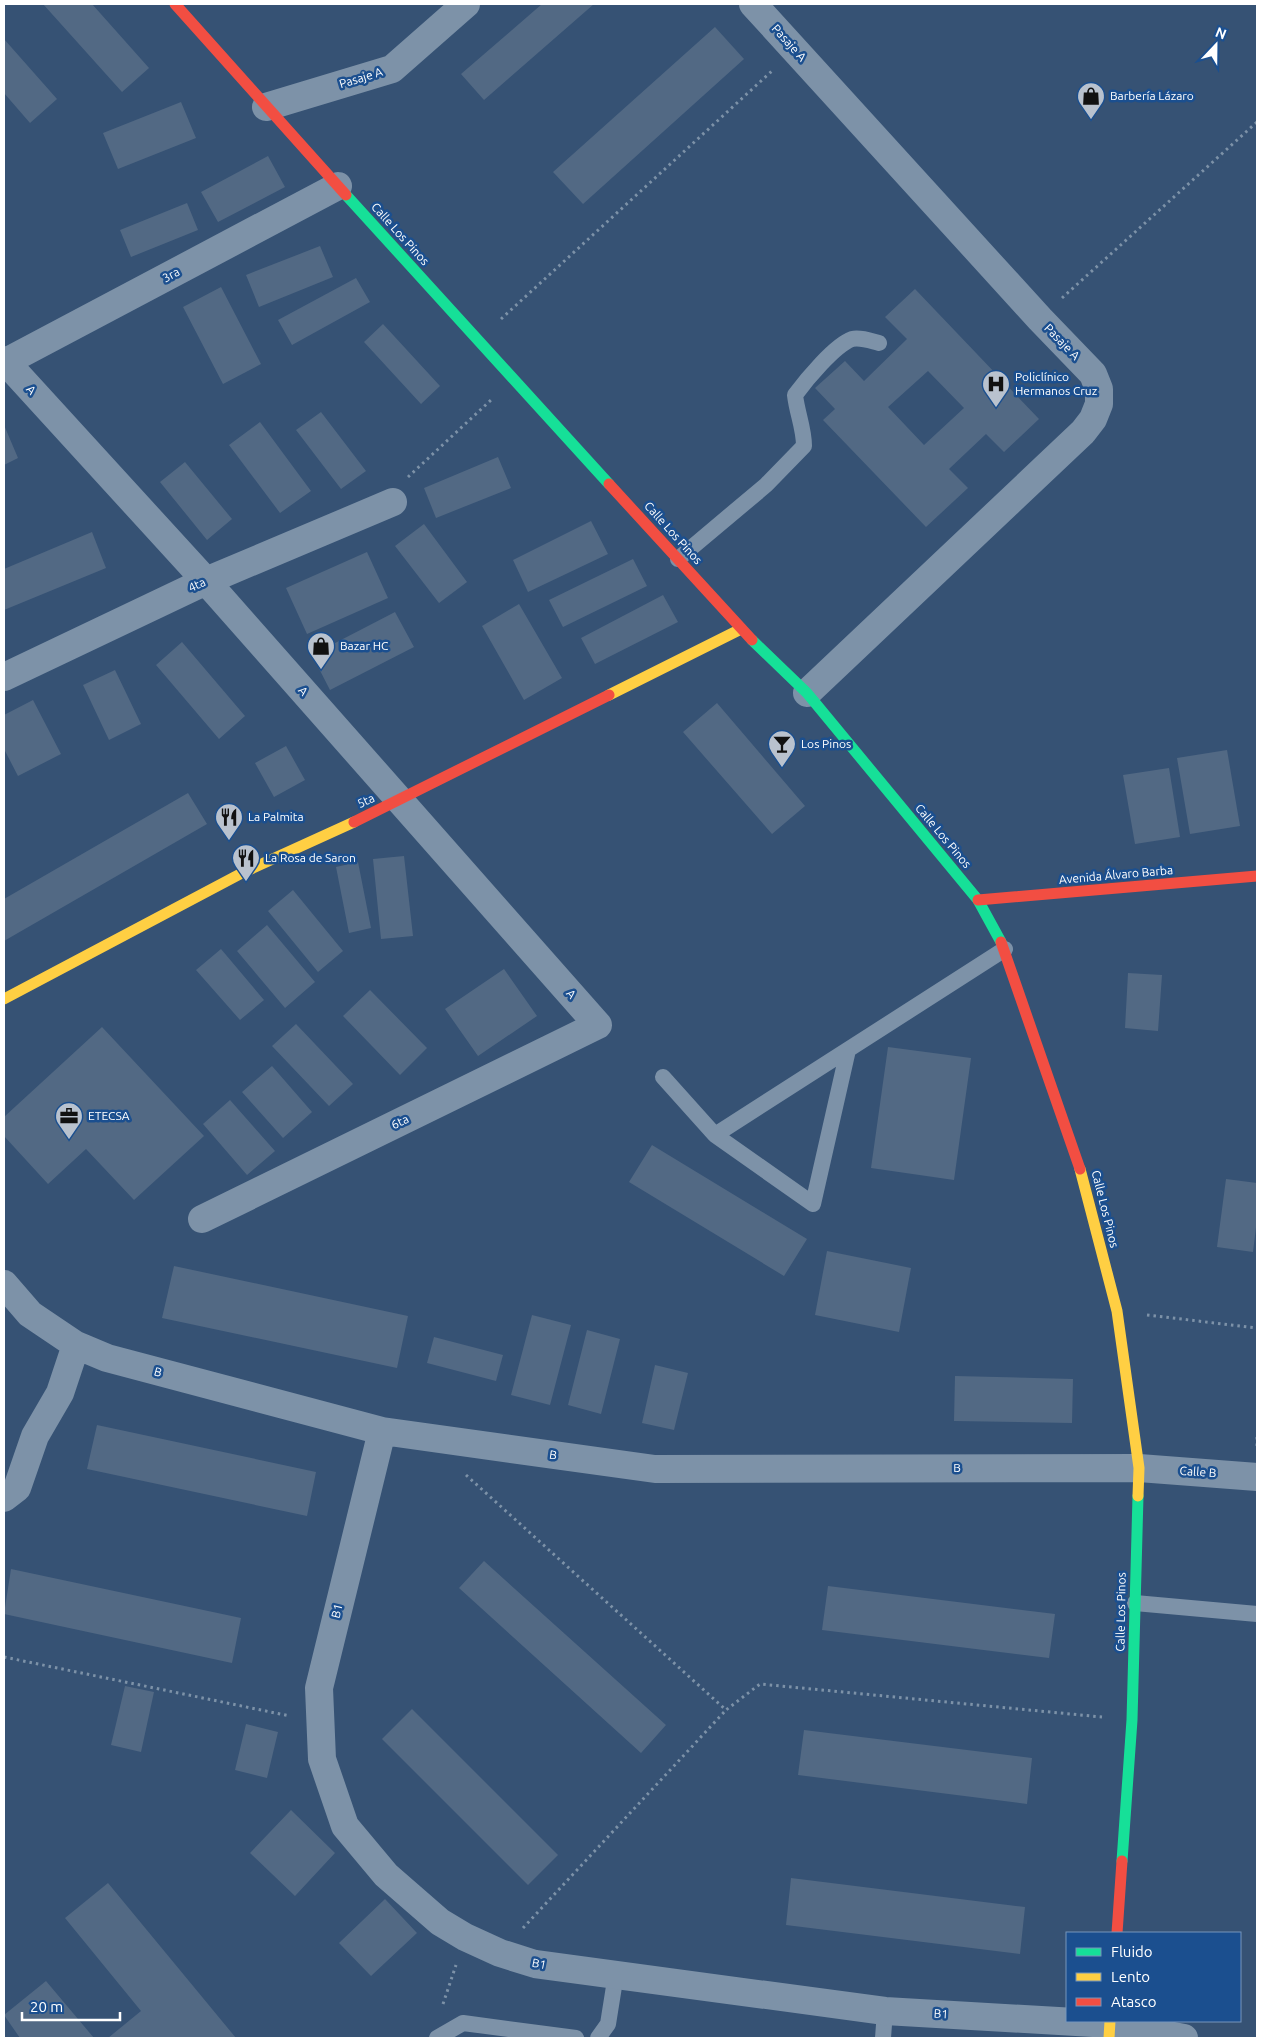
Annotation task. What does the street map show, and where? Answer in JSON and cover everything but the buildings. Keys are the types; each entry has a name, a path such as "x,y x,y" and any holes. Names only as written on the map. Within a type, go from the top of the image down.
{"street":[{"name":"Calle Los Pinos","path":"175,4 266,107 741,628 807,693 978,900 1005,949 1081,1171 1117,1311 1139,1468 1132,1720 1117,1932"},
{"name":"Pasaje A","path":"266,107 392,69 466,4"},
{"name":"Pasaje A","path":"753,4 1040,319 1093,374 1099,389 1099,404 1093,419 1083,432 807,693"},
{"name":"3ra","path":"4,362 338,186"},
{"name":"A","path":"4,362 206,581 598,1025"},
{"name":"4ta","path":"4,677 206,581 383,506"},
{"name":"5ta","path":"4,999 242,873 400,801 741,628"},
{"name":"Avenida Álvaro Barba","path":"978,900 1257,876"},
{"name":"6ta","path":"202,1219 598,1025"},
{"name":"B","path":"4,1284 30,1314 76,1344 107,1358 382,1431 655,1469 1139,1468"},
{"path":"4,1498 17,1488 35,1436 60,1393 76,1344"},
{"name":"B1","path":"382,1431 329,1644 320,1688 319,1722 322,1760 345,1826 386,1876 440,1922 465,1937 500,1953 535,1964 885,2011 1110,2028 1184,2038"},
{"name":"Calle B","path":"1139,1468 1257,1477"}],"lane":[{"path":"678,559 766,486 804,446 804,428 797,411 795,395 804,383 839,347 852,339 861,339 880,344"},
{"path":"715,1135 1005,949"},
{"path":"663,1077 715,1135 813,1204 848,1050"},
{"path":"1135,1603 1257,1614"},
{"path":"598,2038 608,2024 616,1974"},
{"path":"883,2038 885,2011"},
{"path":"437,2038 463,2023 576,2038"}],"path":[{"path":"478,340 795,50"},
{"path":"1040,319 1257,122"},
{"path":"383,506 514,379"},
{"path":"1117,1311 1257,1328"},
{"path":"462,1471 726,1710"},
{"path":"4,1657 319,1722"},
{"path":"500,1953 726,1710 760,1684 1132,1720"},
{"path":"440,2013 465,1937"}],"traffic: fast":[{"path":"346,195 609,484"},
{"path":"752,640 807,693 978,900 1001,942"},
{"path":"1122,1861 1132,1720 1138,1496"}],"traffic: slow":[{"path":"609,695 741,629"},
{"path":"4,999 242,873 354,822"},
{"path":"1080,1169 1117,1311 1139,1468 1138,1496"},
{"path":"1109,2038 1110,2022"}],"traffic: jam":[{"path":"175,4 346,195"},
{"path":"609,484 752,640"},
{"path":"354,822 609,695"},
{"path":"978,900 1257,876"},
{"path":"1001,942 1080,1169"},
{"path":"1117,1932 1122,1861"}],"place":[{"name":"Barbería Lázaro","path":"1091,120"},
{"name":"Policlínico Hermanos Cruz","path":"996,408"},
{"name":"Bazar HC","path":"321,670"},
{"name":"Los Pinos","path":"782,768"},
{"name":"La Palmita","path":"229,841"},
{"name":"La Rosa de Saron","path":"246,882"},
{"name":"ETECSA","path":"69,1140"}]}
